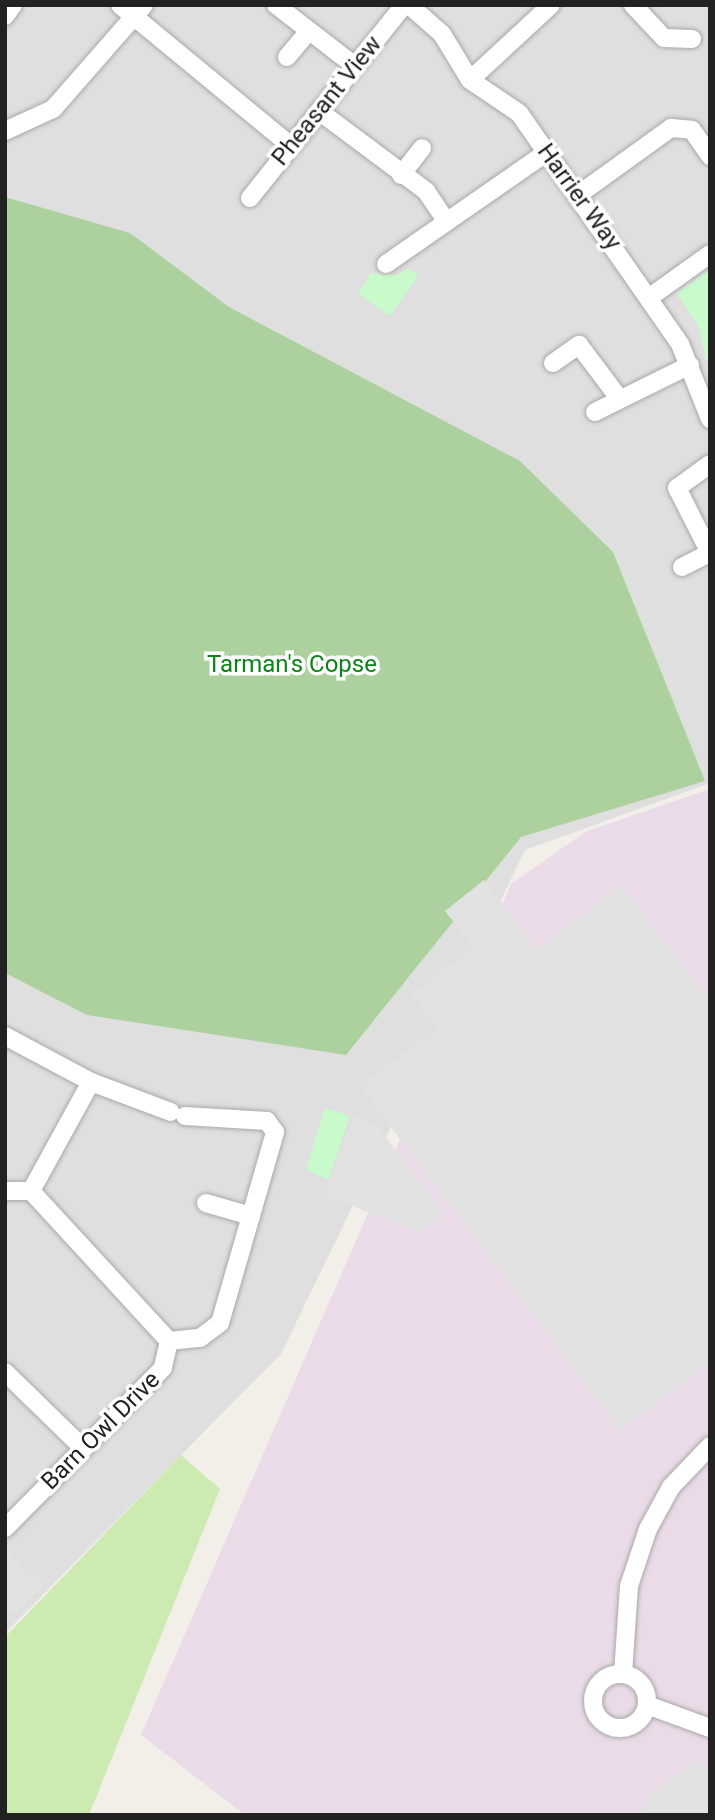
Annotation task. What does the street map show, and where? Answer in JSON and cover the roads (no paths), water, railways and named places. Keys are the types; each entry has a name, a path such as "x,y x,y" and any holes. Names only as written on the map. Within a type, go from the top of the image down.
{"street":[{"path":"5,16 13,5"},
{"path":"276,5 355,66"},
{"name":"Pheasant View","path":"250,198 404,5"},
{"name":"Harrier Way","path":"409,5 442,34 470,80 519,113 650,297 690,365 710,419"},
{"path":"470,80 551,5"},
{"path":"633,5 664,38 692,39"},
{"path":"5,131 53,109 133,9 290,145"},
{"path":"287,57 309,31"},
{"path":"319,111 401,175 426,191 447,222"},
{"path":"578,195 671,128 692,130 710,156"},
{"path":"401,175 422,148"},
{"path":"386,264 547,152"},
{"path":"650,297 710,254"},
{"path":"553,363 579,345 619,398"},
{"path":"596,412 619,398 690,365"},
{"path":"682,567 709,553 677,488 710,464"},
{"path":"5,1036 92,1082 178,1114 267,1121 275,1132 220,1323 200,1338 169,1341"},
{"path":"5,1191 31,1191 92,1082"},
{"name":"Barn Owl Drive","path":"5,1528 163,1368 169,1341 31,1191"},
{"path":"206,1203 251,1216"},
{"path":"5,1373 83,1448"},
{"path":"623,1674 629,1586 644,1540 671,1488 710,1446"},
{"path":"623,1674 639,1681 648,1706 637,1724 624,1729 597,1717 596,1687 623,1674"},
{"path":"648,1706 710,1728"}],"park label":[{"name":"Tarman's Copse","path":"292,665"}]}
